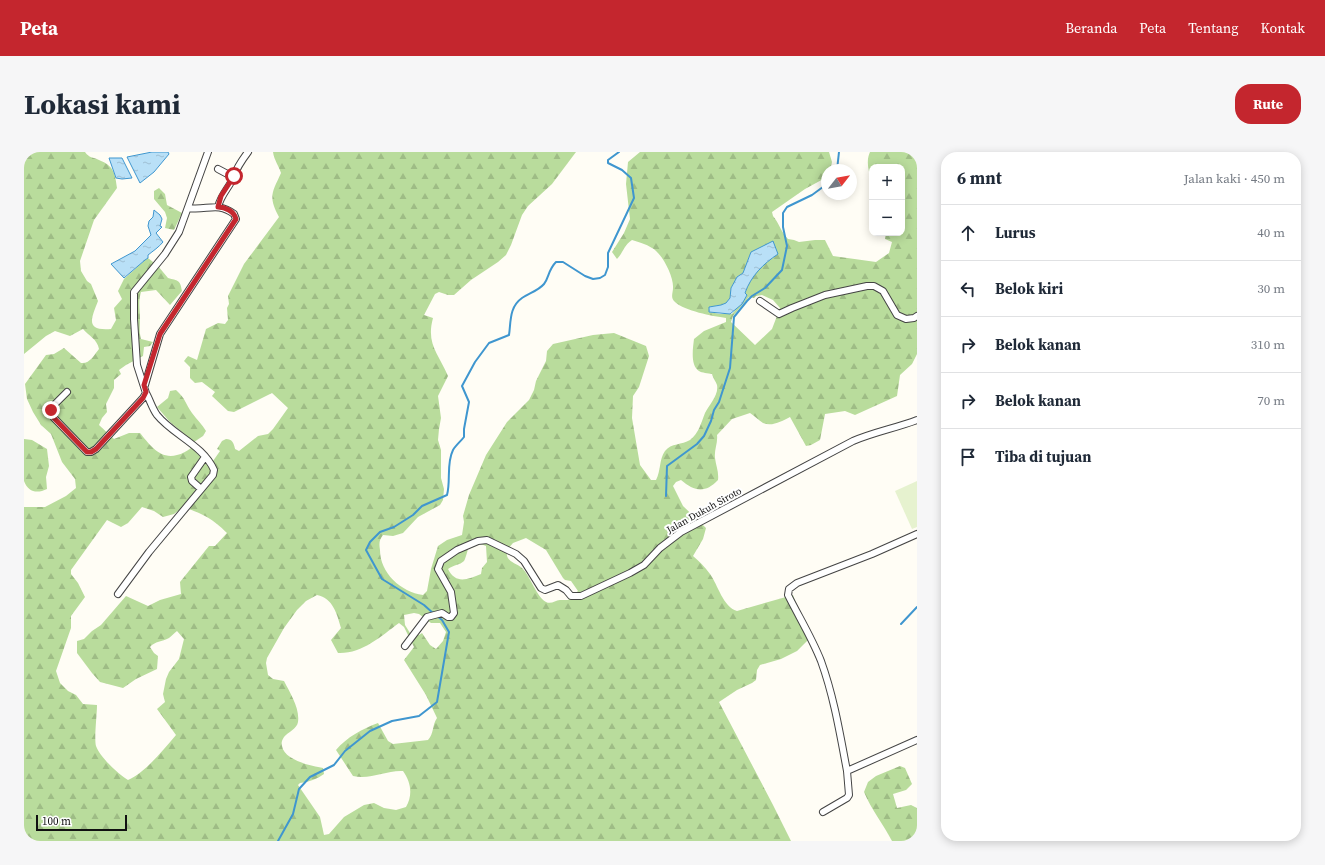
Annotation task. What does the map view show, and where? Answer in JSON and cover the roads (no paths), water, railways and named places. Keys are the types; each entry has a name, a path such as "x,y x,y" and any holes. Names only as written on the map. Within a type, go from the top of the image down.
{"street":[{"path":"118,594 149,552 213,475 214,470 205,457 156,414 146,392 137,365 134,319 134,292 174,242 184,221 208,152"},
{"path":"218,207 221,196 248,152"},
{"path":"218,169 233,177"},
{"path":"144,385 160,334 236,219 234,214 222,207 201,209 188,208"},
{"path":"760,301 779,314 825,295 867,286 874,286 883,291 897,315 906,319 917,316"},
{"path":"67,392 51,410 54,418 87,452 91,452 96,449 143,398 146,392"},
{"name":"Jalan Dukuh Siroto","path":"405,646 427,617 442,613 448,617 451,617 454,613 451,592 438,569 441,561 465,546 478,541 487,540 516,554 524,561 541,588 545,590 558,585 566,590 571,596 581,596 644,565 660,548 681,532 853,441 869,435 898,428 917,420"},
{"path":"201,489 192,481 191,477 205,457"},
{"path":"823,812 847,798 849,795 847,771 833,699 821,661 788,595 789,588 797,583 872,554 917,534"},
{"path":"847,771 917,740"}],"water":[{"path":"152,152 168,152 169,154 154,172 140,183 127,157"},
{"path":"109,158 122,158 132,178 116,178"},
{"path":"154,210 162,219 160,226 162,227 156,233 163,242 148,255 148,258 124,278 111,264 135,251 151,235 148,226 149,221 153,217"},
{"path":"773,241 778,254 767,262 754,276 745,293 747,295 742,304 730,314 709,312 709,307 726,303 730,298 731,288 737,277 743,273 751,252"}],"waterway":[{"path":"434,614 424,605 382,579 366,550 370,542 380,532 394,527 413,515 422,506 447,495 451,455 454,448 464,437 469,402 462,386 475,362 489,343 509,335 511,315 518,302 544,284 551,268 556,262 563,262 585,276 593,279 600,278 605,275 608,267 608,253 634,198 631,178 622,170 608,163 608,160 619,152"},
{"path":"838,164 839,152"},
{"path":"666,496 667,466 697,444 704,436 714,410 719,402 730,368 734,317 752,296 765,288 782,270 787,246 783,227 783,213 787,207 812,195 821,188"},
{"path":"901,624 917,607"},
{"path":"278,841 293,814 299,789 310,777 334,765 345,751 370,731 392,721 419,716 437,702 449,632 442,620 437,616"}]}
